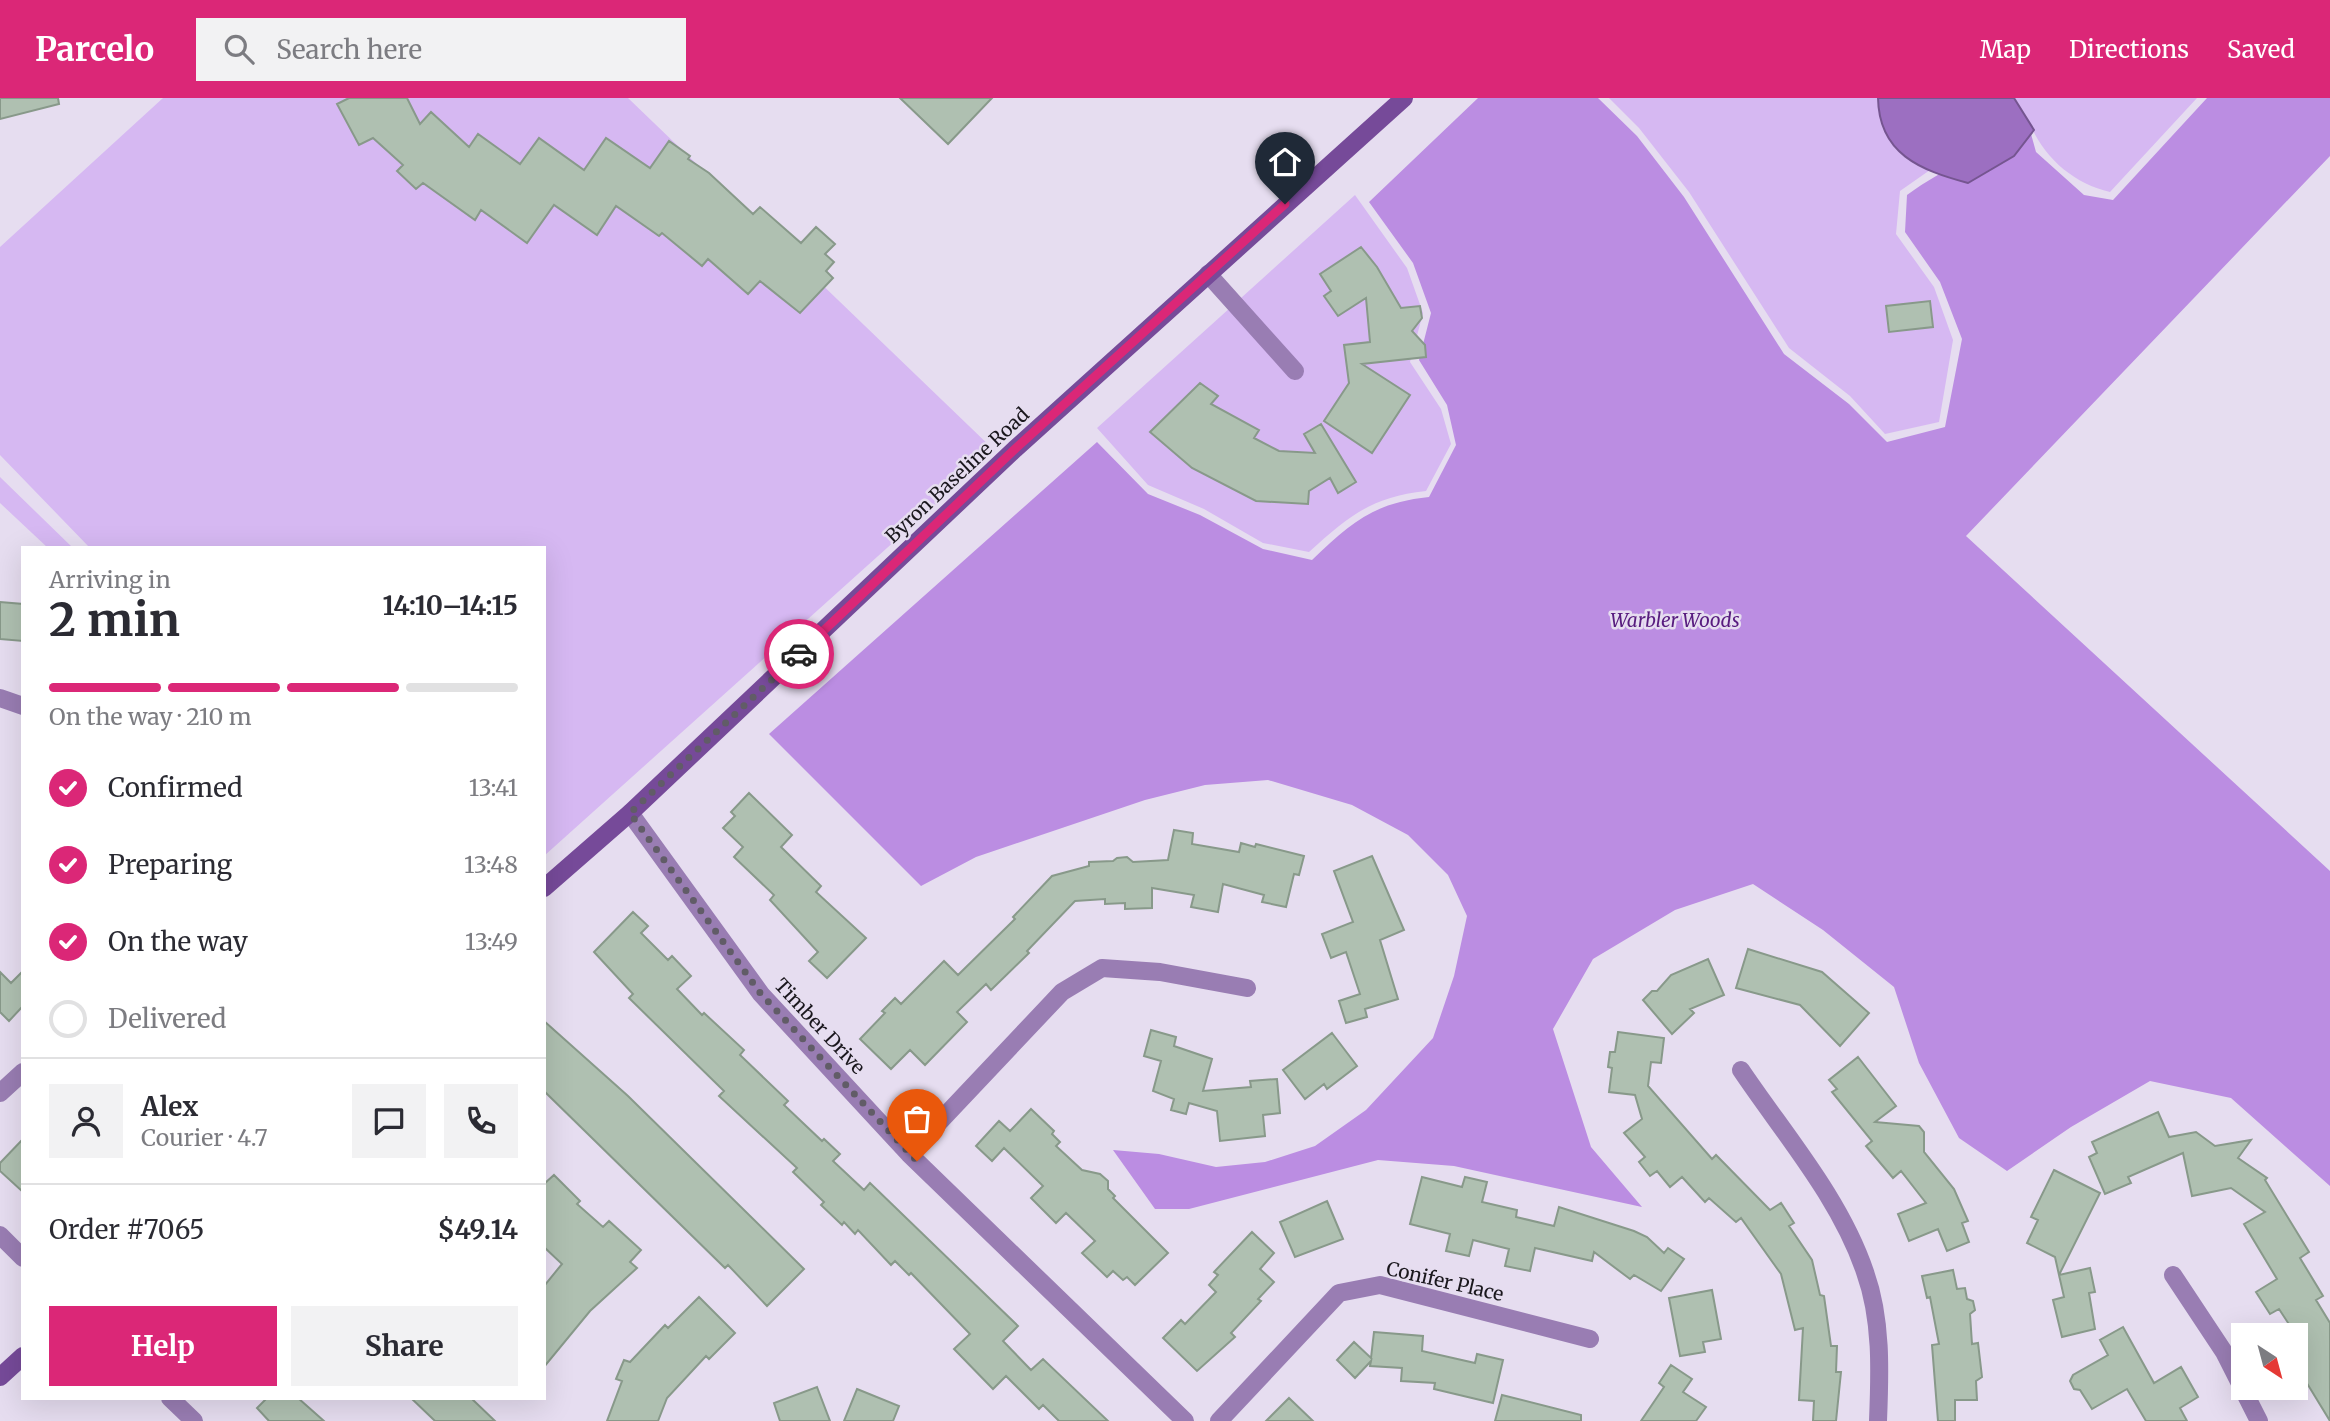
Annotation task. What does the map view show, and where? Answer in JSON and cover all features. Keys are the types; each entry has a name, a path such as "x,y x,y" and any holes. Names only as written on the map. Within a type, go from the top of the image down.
{"main road":[{"name":"Byron Baseline Road","path":"546,886 630,813 1015,449 1404,98"},
{"path":"0,1377 21,1358"}],"street":[{"path":"1208,274 1295,371"},
{"path":"0,698 21,705"},
{"name":"Timber Drive","path":"630,813 761,994 909,1154 1185,1421"},
{"path":"909,1154 1062,992 1102,968 1160,972 1247,988"},
{"path":"1741,1070 1836,1209 1866,1272 1881,1357 1878,1421"},
{"path":"0,1093 21,1074"},
{"path":"0,1236 21,1256"},
{"path":"2173,1275 2224,1352 2259,1421"},
{"name":"Conifer Place","path":"1219,1421 1339,1293 1380,1285 1590,1339"},
{"path":"172,1400 194,1421"}],"shaded area":[{"path":"163,98 628,98 995,451 546,854 546,546 88,546 0,455 0,247"},
{"path":"1609,98 2197,98 2110,192 2085,183 2063,168 2044,149 2031,126 1930,170 1900,191 1896,234 1934,287 1953,340 1939,422 1885,434 1850,396 1789,348 1689,192 1639,128"},
{"path":"1878,98 2014,98 2034,130 2014,156 1968,183 1934,172 1905,157 1886,133 1880,117"},
{"path":"1355,195 1407,268 1423,313 1410,362 1441,409 1451,444 1426,491 1375,503 1349,518 1309,552 1263,543 1204,509 1148,485 1097,428"},
{"path":"0,477 71,546 46,546 0,503"}],"green space":[{"name":"Warbler Woods","path":"1478,98 1598,98 1637,136 1684,197 1784,354 1849,404 1887,442 1945,427 1962,339 1940,282 1905,232 1907,195 1951,168 2031,134 2036,152 2084,195 2113,200 2207,98 2330,98 2330,156 1966,536 2330,871 2330,1186 2231,1098 2150,1081 2071,1127 2007,1171 1959,1138 1919,1063 1894,987 1823,930 1753,884 1675,910 1593,959 1553,1029 1591,1147 1642,1207 1454,1166 1378,1160 1189,1209 1155,1209 1113,1150 1159,1154 1216,1167 1265,1162 1315,1146 1366,1110 1433,1038 1454,976 1467,916 1448,875 1408,835 1352,805 1268,780 1205,785 1145,800 976,857 921,886 769,734 1097,442 1148,494 1200,515 1263,549 1312,560 1364,516 1393,504 1429,497 1456,445 1447,405 1419,360 1431,313 1413,263 1369,202"}],"building":[{"path":"0,98 58,98 59,104 0,119"},
{"path":"349,98 407,98 420,124 431,112 469,147 478,134 520,164 539,138 584,170 606,138 650,168 669,141 690,156 688,159 709,173 753,214 760,207 801,243 816,227 835,244 825,254 834,262 826,271 833,278 800,313 760,281 748,294 708,259 702,266 662,233 659,236 616,206 597,235 554,205 527,243 481,210 475,220 423,183 416,189 397,171 403,165 373,138 359,145 337,104"},
{"path":"900,98 992,98 948,144"},
{"path":"1361,247 1377,267 1401,308 1420,306 1422,318 1412,331 1425,345 1426,357 1362,364 1410,395 1372,453 1324,421 1349,383 1344,345 1370,342 1366,298 1338,316 1324,296 1331,291 1320,274"},
{"path":"1930,301 1933,327 1889,332 1886,306"},
{"path":"1200,383 1218,396 1211,404 1259,430 1254,438 1279,451 1315,453 1304,434 1321,424 1356,482 1338,493 1330,478 1309,491 1308,504 1256,501 1192,468 1150,432"},
{"path":"0,602 21,604 21,641 0,639"},
{"path":"749,793 792,835 781,847 821,886 816,892 866,938 827,978 809,961 818,952 770,900 774,895 734,857 743,847 723,828 735,816 731,812"},
{"path":"1174,830 1193,833 1192,844 1239,852 1241,843 1255,847 1256,844 1304,856 1299,875 1294,874 1286,907 1262,902 1264,895 1223,884 1218,912 1191,907 1194,895 1152,888 1152,908 1125,909 1125,903 1105,904 1105,899 1075,901 1027,951 1029,953 991,990 986,984 957,1012 967,1022 925,1065 910,1050 891,1069 860,1039 885,1013 882,1011 895,998 901,1004 944,961 958,975 1015,919 1013,917 1052,876 1089,866 1089,862 1113,861 1117,858 1127,857 1133,862 1168,860"},
{"path":"1372,856 1404,930 1380,940 1398,999 1365,1009 1367,1017 1346,1023 1339,1001 1360,994 1346,952 1331,958 1322,934 1353,922 1334,871"},
{"path":"633,912 648,926 641,933 668,960 672,956 691,976 677,989 702,1015 704,1013 744,1050 740,1055 788,1101 784,1105 840,1154 833,1161 864,1190 870,1183 1018,1326 1003,1341 1031,1370 1043,1359 1108,1421 1059,1421 1043,1405 1039,1409 1006,1376 993,1389 954,1349 970,1334 911,1273 909,1275 895,1261 891,1265 858,1230 855,1234 821,1205 824,1202 793,1172 797,1168 719,1096 724,1091 629,998 633,994 594,952"},
{"path":"1748,949 1822,972 1869,1013 1840,1046 1800,1005 1736,988"},
{"path":"1708,959 1724,995 1690,1009 1694,1013 1672,1034 1643,1000 1652,991 1657,991 1671,975"},
{"path":"0,972 11,983 21,973 21,1008 9,1021 0,1012"},
{"path":"546,1023 628,1096 804,1269 767,1306 728,1265 725,1268 546,1093"},
{"path":"1151,1030 1176,1037 1174,1046 1212,1059 1203,1091 1251,1087 1250,1081 1277,1079 1280,1113 1263,1115 1265,1136 1220,1141 1217,1111 1189,1103 1186,1114 1171,1110 1174,1099 1153,1091 1161,1061 1144,1056"},
{"path":"1618,1032 1664,1038 1661,1063 1651,1062 1648,1086 1712,1159 1716,1155 1770,1210 1781,1203 1794,1223 1789,1226 1812,1260 1820,1295 1824,1296 1831,1346 1837,1346 1836,1372 1841,1372 1836,1421 1813,1421 1814,1401 1799,1400 1803,1328 1795,1330 1781,1274 1741,1218 1736,1222 1709,1198 1705,1202 1682,1177 1670,1187 1657,1171 1650,1176 1639,1162 1645,1157 1624,1133 1642,1119 1635,1095 1609,1092 1612,1068 1608,1067 1610,1052 1615,1052"},
{"path":"1332,1033 1357,1066 1327,1089 1324,1084 1305,1099 1283,1070"},
{"path":"1858,1057 1896,1106 1875,1122 1919,1126 1924,1132 1924,1152 1954,1189 1968,1221 1962,1223 1969,1242 1947,1251 1938,1229 1909,1241 1898,1214 1926,1203 1901,1171 1893,1178 1866,1146 1872,1141 1832,1092 1837,1089 1829,1080"},
{"path":"1031,1109 1054,1131 1052,1134 1060,1142 1056,1146 1082,1170 1100,1174 1108,1181 1108,1189 1115,1196 1113,1198 1168,1253 1135,1285 1127,1277 1123,1280 1113,1271 1107,1277 1082,1253 1095,1241 1066,1213 1056,1223 1031,1198 1043,1186 1004,1148 992,1161 976,1146 999,1121 1010,1131"},
{"path":"2158,1112 2169,1137 2196,1132 2215,1146 2251,1140 2238,1158 2267,1178 2265,1180 2309,1252 2300,1258 2323,1296 2316,1300 2330,1323 2330,1421 2308,1385 2308,1323 2288,1323 2279,1309 2270,1314 2256,1292 2277,1279 2244,1224 2265,1212 2231,1188 2192,1196 2183,1153 2128,1177 2131,1183 2105,1194 2089,1157 2097,1153 2092,1142"},
{"path":"21,1141 21,1190 0,1171 0,1163"},
{"path":"2054,1170 2100,1193 2059,1275 2055,1257 2027,1243 2038,1220 2031,1217"},
{"path":"554,1175 580,1201 577,1204 603,1227 609,1221 641,1250 630,1262 637,1268 590,1311 546,1365 546,1284 562,1264 546,1249 546,1182"},
{"path":"1422,1177 1462,1187 1465,1177 1487,1182 1482,1202 1517,1210 1516,1217 1554,1226 1559,1207 1634,1231 1647,1237 1664,1253 1668,1248 1684,1259 1661,1291 1634,1275 1630,1279 1594,1252 1592,1261 1535,1248 1530,1271 1505,1266 1509,1249 1473,1240 1469,1256 1446,1251 1450,1234 1410,1224"},
{"path":"1327,1201 1343,1239 1295,1257 1280,1222"},
{"path":"1252,1232 1274,1253 1260,1269 1274,1282 1258,1299 1261,1301 1231,1333 1235,1337 1197,1371 1163,1338 1181,1320 1185,1324 1216,1292 1209,1285 1218,1275 1214,1272"},
{"path":"2090,1268 2095,1292 2089,1293 2095,1329 2062,1337 2053,1300 2064,1297 2059,1275"},
{"path":"1953,1270 1957,1289 1965,1288 1967,1299 1973,1301 1975,1310 1970,1314 1972,1344 1978,1343 1982,1377 1976,1381 1977,1400 1955,1400 1955,1421 1938,1421 1932,1345 1939,1344 1930,1297 1927,1298 1922,1276"},
{"path":"1712,1290 1721,1339 1703,1342 1705,1352 1680,1356 1669,1298"},
{"path":"699,1297 735,1333 709,1359 706,1356 667,1398 658,1421 607,1421 622,1381 616,1379 624,1360 630,1362 665,1325 668,1328"},
{"path":"2123,1327 2154,1383 2181,1367 2198,1397 2180,1408 2187,1421 2146,1421 2127,1389 2092,1409 2080,1390 2074,1389 2070,1381 2073,1375 2108,1355 2100,1340"},
{"path":"1374,1332 1423,1336 1422,1351 1475,1363 1477,1354 1503,1360 1493,1403 1434,1389 1435,1383 1401,1381 1402,1368 1370,1366 1371,1361 1355,1378 1337,1360 1354,1342 1371,1358"},
{"path":"1671,1365 1692,1379 1683,1392 1706,1407 1696,1421 1641,1421 1664,1387 1659,1383"},
{"path":"817,1387 830,1421 780,1421 774,1403"},
{"path":"857,1389 899,1406 893,1421 844,1421"},
{"path":"1502,1395 1581,1415 1581,1421 1495,1421"},
{"path":"1289,1398 1313,1421 1266,1421"},
{"path":"265,1400 300,1400 324,1421 269,1421 257,1408"},
{"path":"413,1400 473,1400 495,1421 435,1421"}],"way so far":[{"path":"799,654 630,813 761,994 917,1161"}],"route":[{"path":"799,654 1015,449 1285,204"}]}
